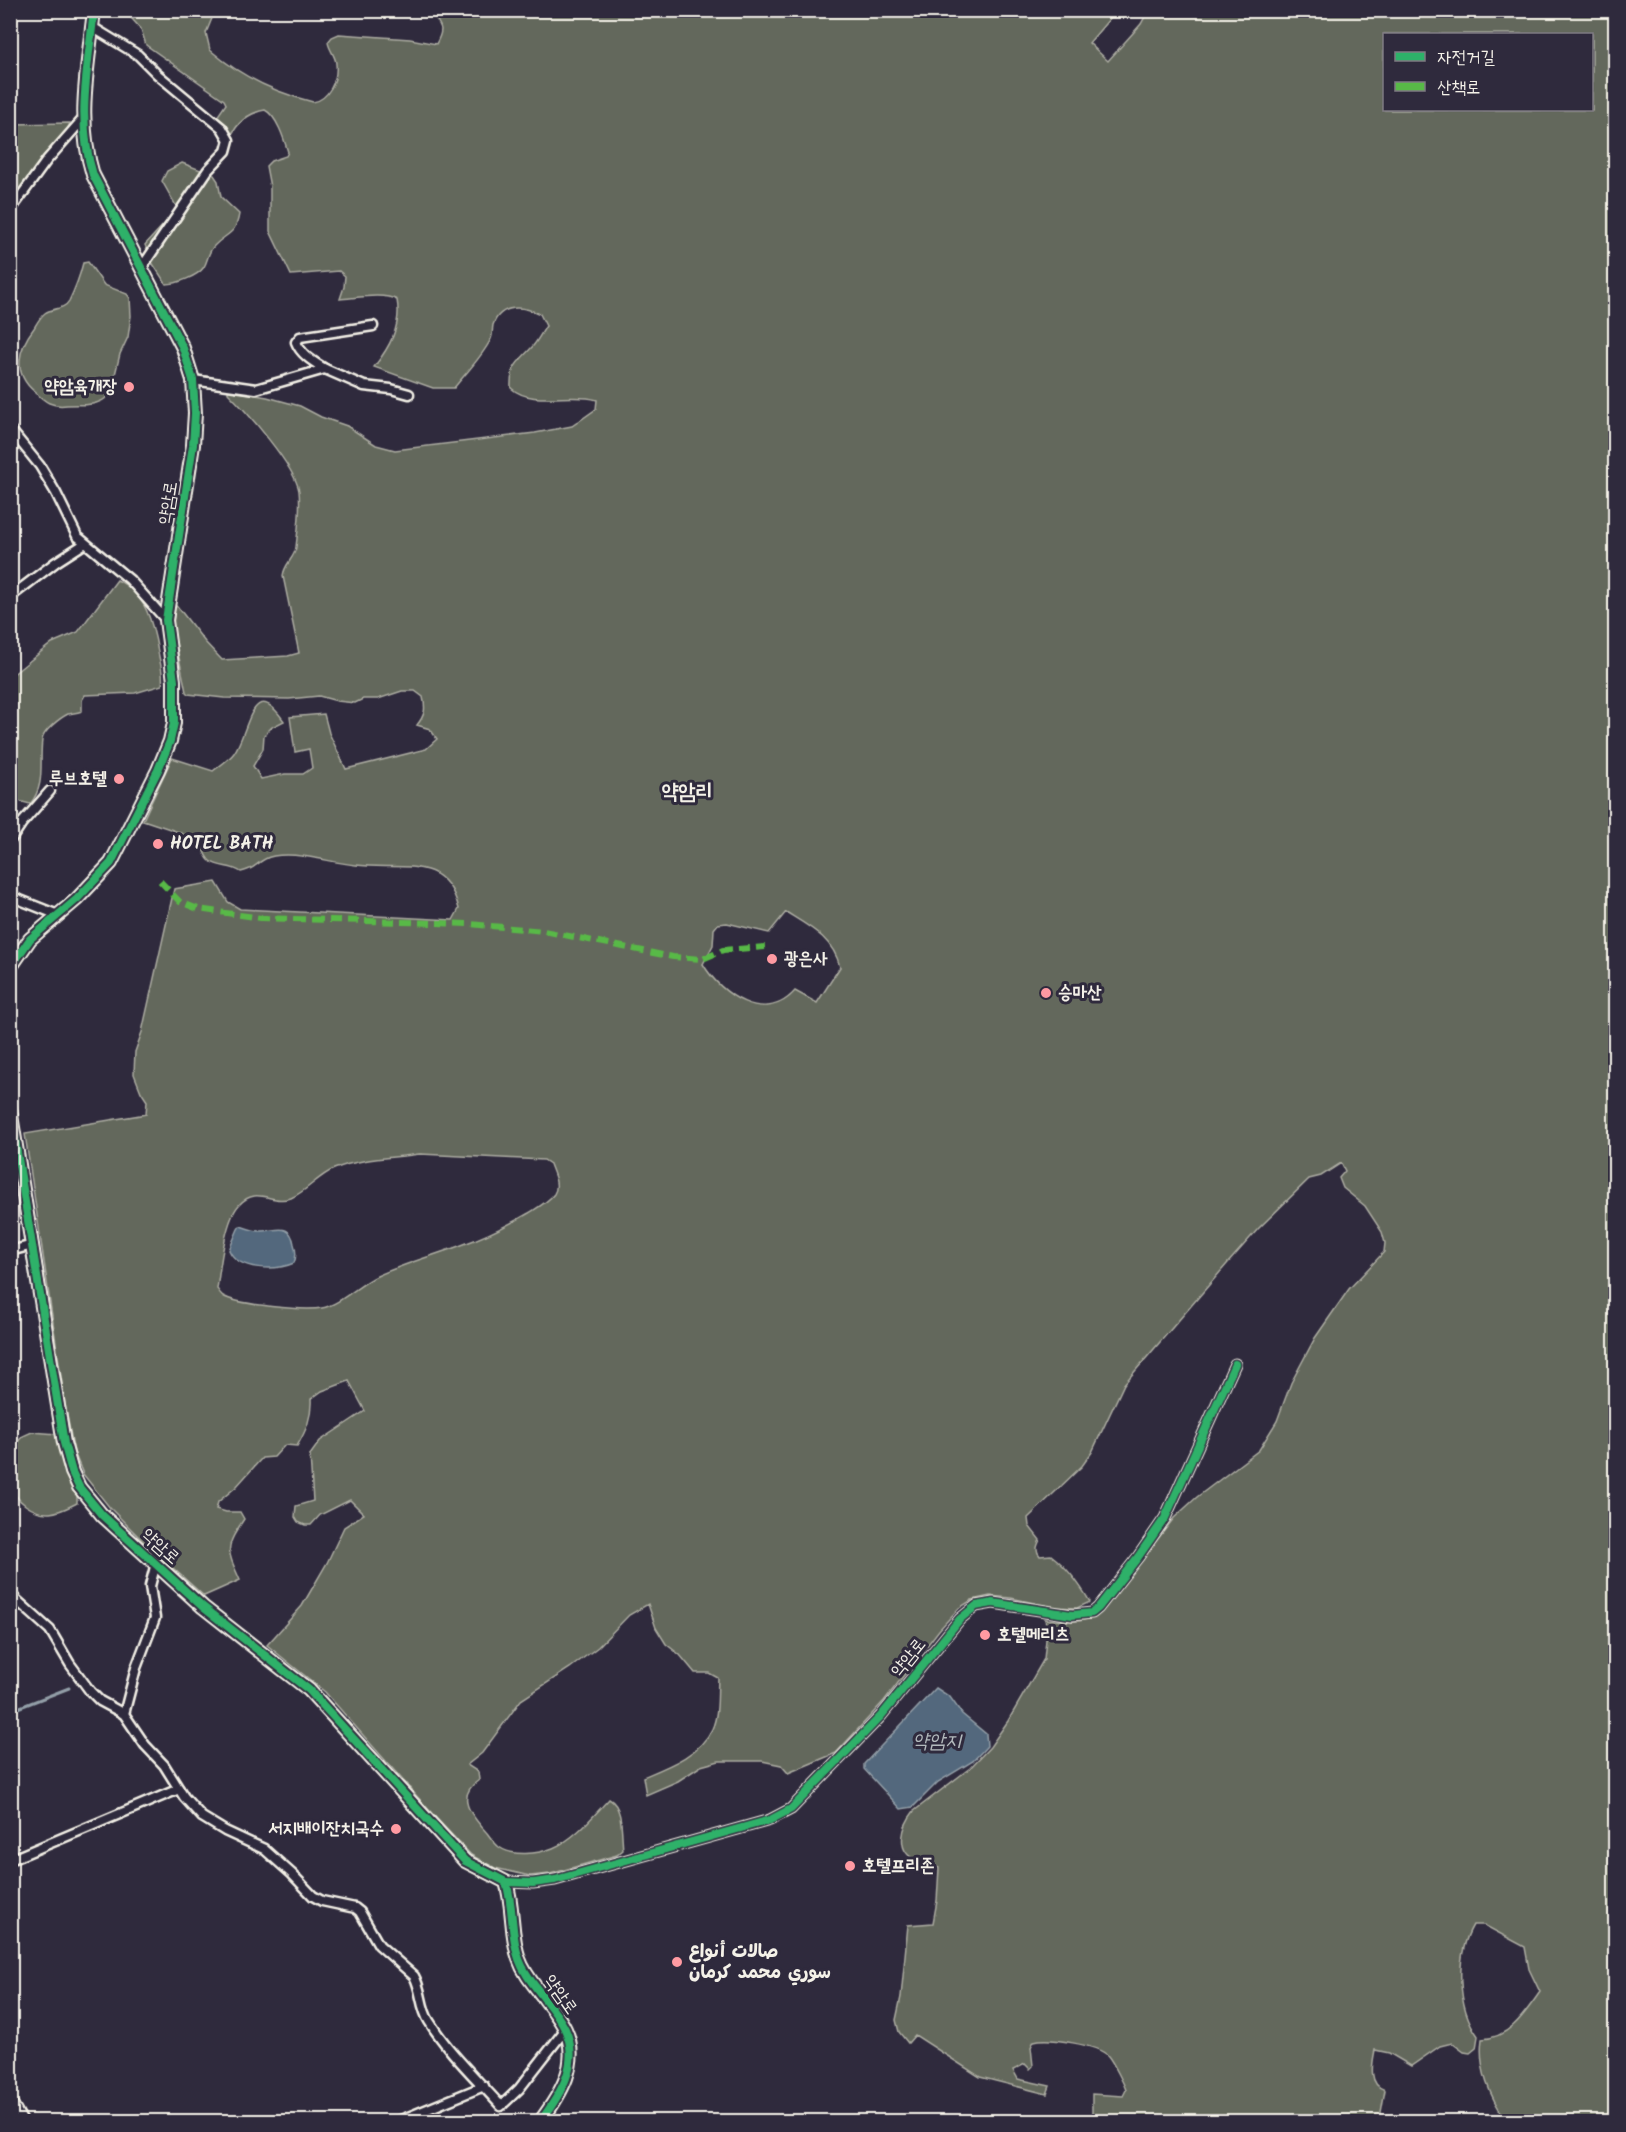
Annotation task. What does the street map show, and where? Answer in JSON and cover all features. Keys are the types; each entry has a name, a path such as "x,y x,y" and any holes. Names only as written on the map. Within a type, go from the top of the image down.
{"street":[{"name":"약암로","path":"10,968 30,939 90,886 111,863 165,754 174,723 175,702 165,620 193,446 195,413 193,380 183,348 93,175 85,141 83,118 94,10"},
{"path":"92,27 138,55 156,74 222,128 228,140 226,151 208,170 142,267"},
{"path":"10,211 47,160 83,118"},
{"path":"373,326 300,338 296,342 308,357 325,369 364,386 409,394"},
{"path":"193,380 256,389 325,369"},
{"path":"10,429 40,466 56,493 73,531 84,544 129,580 165,620"},
{"path":"10,597 84,544"},
{"path":"10,841 22,823 50,791"},
{"path":"10,896 58,915"},
{"name":"약암로","path":"10,1109 62,1432 72,1472 86,1497 102,1515 203,1608 309,1690 465,1861 506,1882 533,1883 555,1880 770,1820 791,1809 881,1716 968,1611 993,1603 1063,1615 1083,1615 1092,1612 1105,1600 1165,1518 1235,1364"},
{"path":"10,1251 33,1245"},
{"path":"124,1714 136,1668 155,1618 150,1586 156,1563"},
{"name":"약암로","path":"10,1594 50,1630 70,1664 90,1691 100,1701 124,1714 145,1745 164,1765 192,1807 225,1831 264,1849 313,1896 322,1901 355,1908 360,1912 379,1945 414,1976 424,2012 429,2021 501,2106 519,2089 566,2030"},
{"path":"10,1860 179,1789"},
{"name":"약암로","path":"506,1882 519,1960 566,2030 570,2051 568,2074 562,2090 540,2121"},
{"path":"396,2121 484,2086"},
{"path":"10,2099 23,2121"}],"green space":[{"path":"125,11 215,11 206,33 210,50 258,82 285,94 313,102 323,97 334,83 336,61 328,42 332,37 339,34 410,39 436,44 441,30 431,11 1116,11 1089,43 1108,61 1141,24 1148,11 1615,11 1615,2121 1507,2121 1487,2082 1482,2061 1482,2039 1492,2038 1509,2029 1540,1992 1529,1969 1525,1947 1484,1925 1473,1925 1467,1937 1461,1966 1462,1996 1471,2024 1478,2036 1476,2048 1470,2053 1464,2052 1452,2043 1440,2046 1411,2066 1389,2053 1375,2050 1372,2073 1376,2084 1385,2090 1381,2112 1382,2121 1092,2121 1092,2094 1123,2096 1126,2090 1108,2056 1095,2048 1050,2040 1034,2041 1031,2047 1033,2066 1030,2069 1025,2064 1013,2070 1018,2079 1050,2086 1047,2094 980,2077 915,2035 908,2043 899,2032 896,2020 901,1997 908,1925 933,1923 939,1868 909,1856 903,1844 907,1823 914,1811 970,1768 990,1747 1008,1721 1044,1659 1047,1630 1045,1619 1083,1620 1103,1610 1174,1518 1197,1497 1259,1450 1277,1421 1291,1383 1315,1338 1349,1289 1384,1252 1385,1243 1382,1232 1365,1206 1343,1188 1339,1178 1345,1171 1341,1163 1321,1176 1309,1179 1258,1229 1227,1264 1124,1384 1092,1452 1082,1466 1028,1518 1029,1526 1040,1540 1037,1552 1040,1556 1051,1555 1063,1565 1090,1602 1077,1608 1052,1607 990,1596 972,1600 959,1608 939,1630 884,1701 836,1753 788,1773 781,1765 762,1761 719,1761 701,1766 678,1781 646,1795 643,1777 682,1759 707,1738 716,1717 718,1678 709,1673 695,1673 680,1655 666,1644 656,1628 648,1604 629,1615 598,1647 521,1700 482,1753 467,1765 478,1772 479,1780 468,1793 468,1807 471,1813 497,1845 511,1852 533,1853 553,1848 576,1833 609,1799 614,1803 621,1822 623,1850 617,1855 550,1874 530,1876 495,1868 471,1855 325,1692 267,1645 302,1606 327,1563 344,1527 364,1514 350,1500 320,1515 311,1525 298,1522 295,1517 296,1506 313,1501 310,1455 320,1441 365,1411 349,1381 322,1391 311,1399 308,1424 297,1446 285,1445 274,1457 262,1458 236,1487 218,1502 216,1509 240,1512 244,1519 233,1536 230,1549 230,1555 240,1580 204,1596 110,1508 83,1474 74,1452 66,1410 25,1134 146,1114 147,1101 134,1074 135,1052 142,1032 174,889 216,882 228,902 240,909 453,920 459,909 452,891 443,879 432,872 418,868 356,865 285,855 267,858 241,872 210,861 200,845 189,837 143,820 172,758 213,771 234,753 253,712 258,705 265,703 273,708 284,721 272,727 264,735 263,749 253,766 261,779 285,774 303,774 312,768 309,749 295,752 290,717 324,714 329,733 346,769 426,749 437,739 430,729 417,725 423,715 424,705 423,697 415,691 402,691 378,699 363,699 355,703 319,696 289,699 224,698 186,692 173,624 177,606 222,660 288,656 299,653 283,576 296,547 299,491 296,480 280,454 228,393 228,390 300,406 321,417 347,426 376,445 395,450 535,433 572,426 596,409 597,400 576,397 530,397 511,388 514,369 535,344 546,326 540,314 527,309 513,308 501,313 493,325 492,337 487,346 454,388 433,388 374,367 385,352 396,328 397,300 384,296 340,299 345,276 339,271 291,275 270,231 270,187 266,166 271,161 286,156 288,152 280,128 273,117 265,110 248,116 239,123 230,138 217,117 226,104 224,100 146,45 141,29","holes":["786,912 826,941 837,957 840,967 817,1003 795,991 783,1001 770,1005 757,1006 744,1002 721,986 703,964 713,945 714,929 718,924 727,923 769,933","420,1154 544,1160 550,1164 556,1190 552,1197 542,1205 504,1227 468,1243 377,1276 329,1306 313,1309 256,1305 223,1296 217,1289 230,1222 234,1212 246,1199 252,1196 291,1198 328,1172 344,1165 365,1160"]},
{"path":"70,123 67,130 11,206 11,124"},
{"path":"182,163 214,175 218,181 221,197 239,214 236,226 212,248 201,270 187,279 166,284 153,264 145,245 176,211 176,206 162,181 167,171"},
{"path":"88,262 104,285 127,294 130,298 131,316 128,337 120,354 112,387 106,398 92,404 53,404 39,396 23,377 20,369 21,352 42,316 48,311 67,304 83,263"},
{"path":"117,580 135,593 146,610 156,641 162,685 135,693 85,695 82,700 82,711 68,714 52,725 43,736 41,774 35,797 30,804 11,799 11,676 52,643 78,632"},
{"path":"32,1432 57,1434 77,1494 77,1503 57,1512 44,1513 31,1509 16,1496 10,1480 10,1450 23,1436"}],"water":[{"path":"240,1226 257,1231 281,1229 289,1232 296,1251 294,1263 268,1268 240,1262 229,1250"},
{"name":"약암지","path":"936,1688 950,1697 962,1714 986,1734 987,1746 973,1761 938,1782 913,1807 901,1809 864,1769 864,1764"}],"waterway":[{"path":"10,1711 69,1688"}],"marked path":[{"path":"160,881 180,902 198,909 261,918 470,924 544,931 673,957 703,959 723,950 765,947"}],"cycle path":[{"path":"10,968 30,939 77,899 111,863 158,770 170,741 174,723 174,681 166,620 193,445 195,413 193,380 183,348 93,175 85,134 84,114 94,10"},
{"path":"10,1109 64,1443 79,1487 102,1515 203,1607 309,1690 465,1861 506,1882 514,1940 521,1964 530,1980 561,2021 571,2054 561,2090 540,2122"},
{"path":"506,1882 533,1883 555,1880 770,1820 791,1809 881,1716 960,1619 976,1606 993,1603 1072,1615 1092,1613 1138,1557 1165,1518 1235,1364"}],"place":[{"name":"약암육개장","path":"129,387"},
{"name":"루브호텔","path":"119,779"},
{"name":"HOTEL BATH","path":"158,844"},
{"name":"광은사","path":"772,959"},
{"name":"승마산","path":"1046,993"},
{"name":"호텔메리츠","path":"985,1635"},
{"name":"서지배이잔치국수","path":"396,1829"},
{"name":"호텔프리존","path":"850,1866"},
{"name":"صالات أنواع سوري محمد كرمان","path":"677,1962"}],"district":[{"name":"약암리","path":"687,792"}]}
